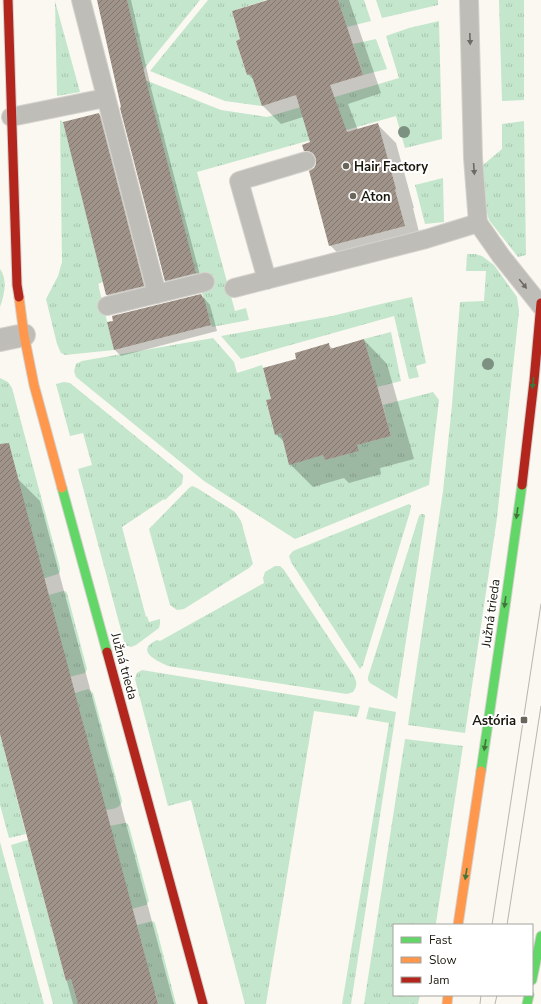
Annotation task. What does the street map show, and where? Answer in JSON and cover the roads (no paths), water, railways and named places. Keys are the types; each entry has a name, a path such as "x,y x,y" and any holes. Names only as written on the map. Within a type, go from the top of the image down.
{"street":[{"name":"Južná trieda","path":"8,0 17,285 24,335 34,386 203,1004"},
{"name":"Južná trieda","path":"458,924 525,460 541,303"},
{"path":"0,340 24,335"},
{"path":"533,975 541,936"}],"lane":[{"path":"81,0 105,98 157,294"},
{"path":"469,0 473,158 478,223 501,256 541,306"},
{"path":"11,117 105,98"},
{"path":"267,280 239,181 306,161"},
{"path":"234,288 450,233 478,223"},
{"path":"107,306 205,282"}],"tram line":[{"path":"492,924 541,604"},
{"path":"507,924 541,706"},
{"path":"480,1004 481,996"},
{"path":"495,1004 497,996"}],"place":[{"name":"Hair Factory","path":"346,166"},
{"name":"Aton","path":"353,196"},
{"name":"Astória","path":"524,720"}]}
